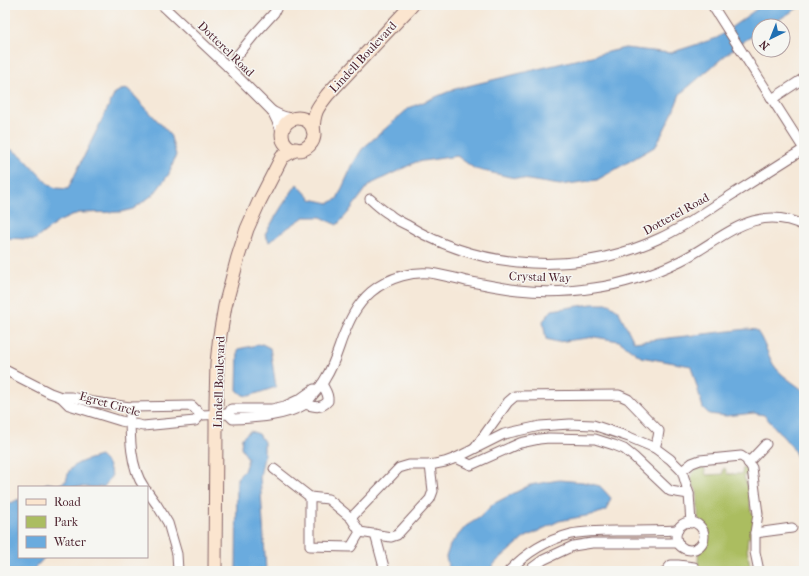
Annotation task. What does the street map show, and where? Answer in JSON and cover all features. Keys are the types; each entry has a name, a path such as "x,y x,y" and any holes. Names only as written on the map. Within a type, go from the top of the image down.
{"street":[{"name":"Dotterel Road","path":"162,5 272,110 281,116 297,118"},
{"path":"228,67 274,13 278,5"},
{"name":"Lindell Boulevard","path":"313,130 313,120 316,110 328,94 412,5"},
{"path":"712,5 804,149"},
{"path":"772,99 804,78"},
{"name":"Dotterel Road","path":"272,110 282,135"},
{"name":"Lindell Boulevard","path":"297,118 316,110"},
{"path":"297,118 306,120 313,130 314,136 312,142 302,149 290,148 285,143 282,135 284,126 288,121 297,118"},
{"name":"Lindell Boulevard","path":"215,571 216,428 222,414 217,363 220,334 232,278 250,222 282,157 282,135"},
{"path":"282,157 296,149"},
{"name":"Dotterel Road","path":"370,199 389,215 418,232 440,243 466,252 487,258 515,262 559,264 602,258 624,252 660,238 690,222 804,149"},
{"name":"Crystal Way","path":"222,414 233,420 247,419 288,413 305,404 325,380 355,310 371,292 388,281 400,276 417,273 435,274 497,288 520,291 543,292 578,290 618,284 659,270 701,250 732,230 754,220 788,220 804,226"},
{"name":"Egret Circle","path":"5,370 61,398 69,404 143,426 195,422 201,416 222,414"},
{"name":"Crystal Way","path":"222,414 231,409 272,409 285,406 300,399 322,384"},
{"name":"Crystal Way","path":"305,404 315,408 325,404 328,401 327,392 322,384"},
{"path":"475,449 508,402 515,396 619,395 628,399 659,431 655,448"},
{"name":"Egret Circle","path":"61,398 71,397 130,407 192,406 201,416"},
{"path":"130,407 130,440 135,467 143,486"},
{"path":"351,518 399,468 409,465 430,465 445,462 504,434 540,426 570,424 593,425 629,437 655,448 670,458 682,471 688,494 691,522"},
{"path":"456,458 471,465 520,443 539,439 595,439 624,449 670,491 688,494"},
{"path":"748,462 766,444"},
{"path":"682,471 692,463 700,460 741,456 747,460 752,468 758,514 755,533 755,552 759,571"},
{"path":"274,469 310,497 328,499 351,518 360,532 391,537 397,535 430,499 432,491 430,465"},
{"path":"148,492 168,523 177,554 178,571"},
{"path":"310,497 310,546 351,547 360,532"},
{"path":"691,522 699,526 703,533 702,542 693,549 684,548 676,539 678,530 683,524 691,522"},
{"path":"755,533 792,528"},
{"path":"508,571 518,561 537,548 570,534 589,532 678,530"},
{"path":"375,534 385,571"},
{"path":"528,571 543,560 573,546 592,543 678,543"},
{"path":"666,571 671,565 678,565 693,569 693,549"}],"green space":[{"path":"704,467 706,475 723,474 723,469 725,468 727,474 742,474 743,468 747,469 750,474 744,476 748,491 753,489 754,493 749,494 751,512 755,514 753,537 748,537 747,548 751,571 698,571 699,551 707,543 707,536 705,528 698,520 697,493 693,485 691,475 697,469"}],"water":[{"path":"762,5 803,5 781,18 751,18 751,37 727,54 680,94 656,146 597,180 560,185 510,177 475,169 457,156 416,162 369,185 337,225 321,217 304,217 269,242 265,234 297,184 311,199 329,203 337,199 353,164 362,149 409,108 455,89 625,48 670,53 717,38"},
{"path":"128,89 170,134 176,155 169,174 154,194 133,209 121,212 78,213 58,222 34,240 5,238 5,146 22,156 49,185 56,188 68,189 115,93"},
{"path":"592,304 609,304 618,310 634,342 747,329 756,330 776,368 804,391 804,470 792,447 764,415 754,413 726,416 709,414 703,408 691,366 641,357 619,341 595,337 557,342 546,339 543,321 552,310"},
{"path":"262,344 270,348 276,387 249,396 243,395 237,390 238,349"},
{"path":"250,431 259,434 264,442 264,457 260,476 266,571 236,571 237,478 244,471 248,459 241,447 242,438"},
{"path":"100,456 108,464 112,475 105,486 42,486 47,483 58,485 66,481 69,471 75,465"},
{"path":"559,480 583,482 600,486 611,498 606,510 596,514 559,521 524,538 497,561 488,571 449,571 446,557 450,545 466,526 479,518 493,504 530,485"},
{"path":"18,500 18,558 44,558 32,571 5,571 5,502 11,503"}]}
